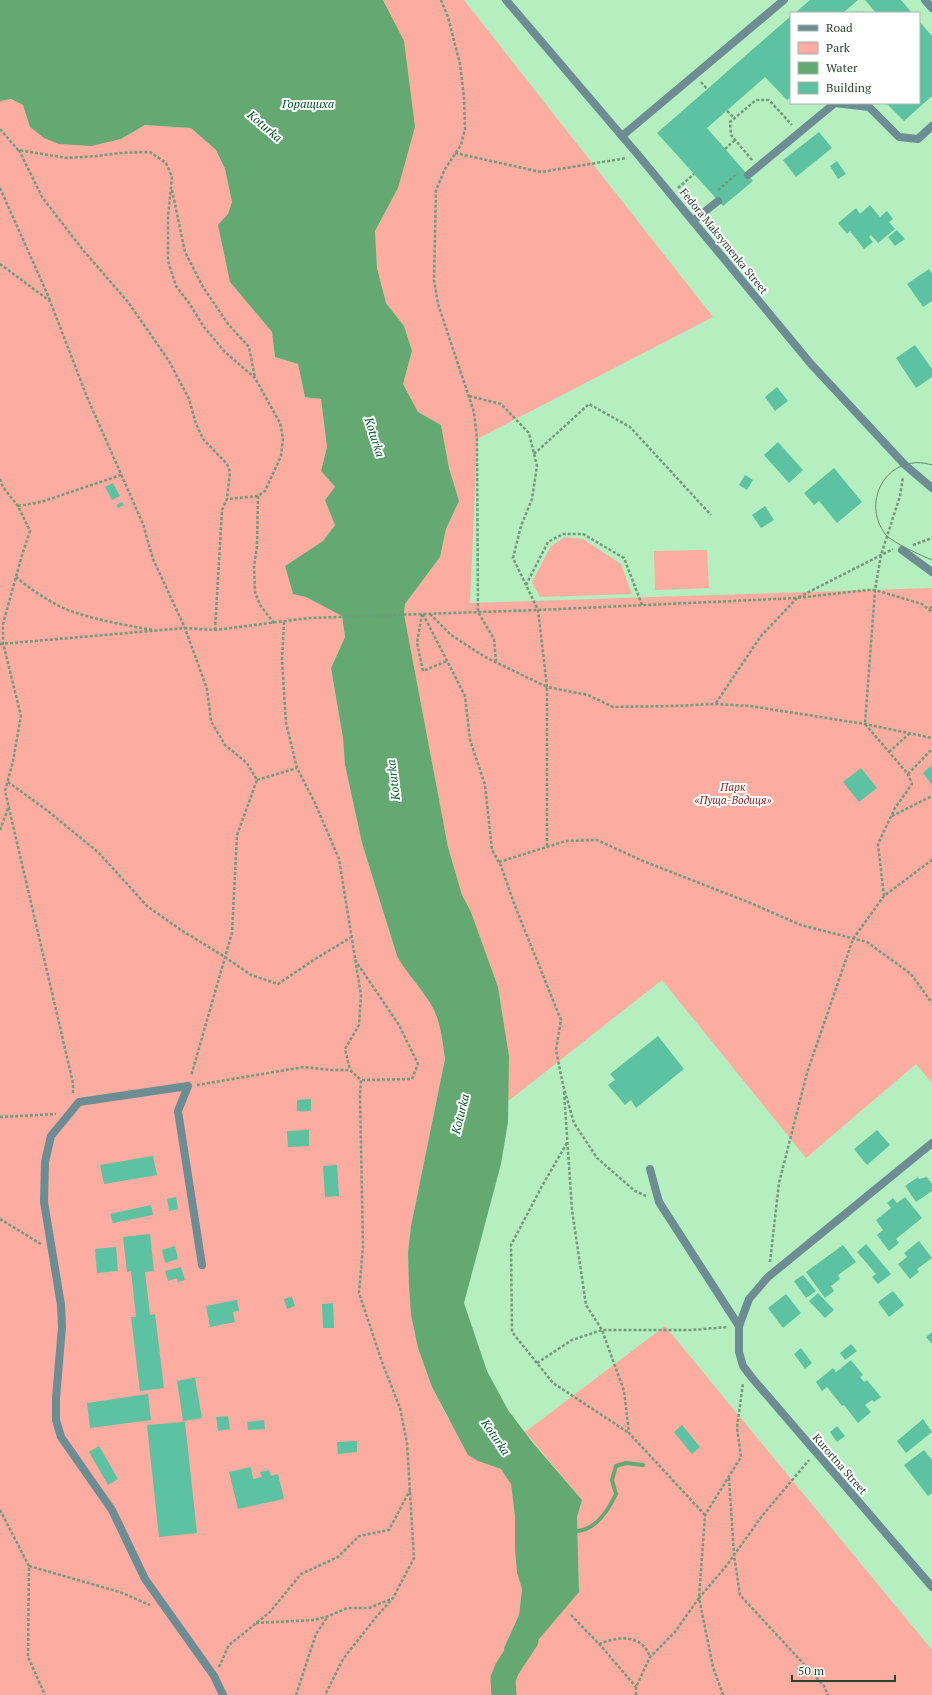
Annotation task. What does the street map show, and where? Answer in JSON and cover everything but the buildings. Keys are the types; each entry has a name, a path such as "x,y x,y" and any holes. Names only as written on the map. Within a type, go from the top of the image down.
{"street":[{"name":"Fedora Maksymenka Street","path":"506,0 671,194 810,364 904,465 932,488"},
{"path":"622,136 784,0"},
{"path":"925,0 932,8"},
{"path":"748,175 834,104"},
{"path":"844,104 869,107 899,137 918,138 932,126"},
{"path":"693,221 718,201"},
{"path":"902,550 932,572"},
{"path":"202,1265 178,1112 188,1086 80,1102 51,1136 45,1162 44,1202 61,1305 62,1320 56,1398 56,1420 61,1437 112,1510 145,1579 167,1612 214,1676 223,1695"},
{"path":"739,1326 749,1299 768,1277 932,1144"},
{"path":"650,1169 658,1202 739,1326"},
{"name":"Kurortna Street","path":"739,1326 739,1352 743,1366 932,1587"}],"path":[{"path":"442,0 460,64 464,98 465,129 461,145 445,170 436,190 434,280 438,304 474,412 476,438 478,612 494,639 496,662"},
{"path":"753,160 731,135 730,122 734,118 756,100 769,100 793,126"},
{"path":"727,110 734,118"},
{"path":"0,129 18,150 42,196 83,250 128,302 169,361 188,399 196,424 203,439 227,464 230,472 227,499 222,510 215,630"},
{"path":"725,149 735,140"},
{"path":"18,150 67,158 119,153 150,152 166,163 172,178 168,216 168,261 176,286 204,327 225,352 255,378"},
{"path":"455,153 541,172 605,163 639,156"},
{"path":"671,194 694,174"},
{"path":"171,187 185,252 203,287 228,324 249,347 255,378 280,423 283,438 281,456 265,491 258,496 227,499"},
{"path":"0,188 50,301 87,397 143,524 154,559 185,628 207,689 211,721 224,745 248,763 257,780 237,835 232,932 188,1086 304,1067 331,1070 350,1070"},
{"path":"0,264 50,301"},
{"path":"469,396 501,404 529,433 537,466 532,499 521,526 513,558 538,610 547,687 547,847"},
{"path":"534,454 589,404 630,428 711,515"},
{"path":"884,896 878,844 892,816 912,784 908,774 865,724 876,590 881,555 900,496 904,465"},
{"path":"18,506 41,502 121,475"},
{"path":"0,479 18,506 30,531 3,624 1,643 21,716 13,761 5,791 73,1083 72,1113"},
{"path":"258,496 257,547 254,566 256,592 260,605 274,623"},
{"path":"526,586 548,542 563,534 583,534 624,558 642,605"},
{"path":"716,704 761,636 797,598 894,548 902,550 932,538"},
{"path":"16,577 29,588 68,610 122,624 157,630"},
{"path":"1,643 185,628 215,630 335,617 538,610 797,598 867,590 876,590 922,604 932,612"},
{"path":"930,609 932,605"},
{"path":"423,614 465,696 470,740 485,785 492,850 499,862 561,1020 556,1050 563,1085 574,1123 597,1158 635,1191 658,1202"},
{"path":"423,614 417,643 423,671 447,661"},
{"path":"430,614 450,635 496,662 547,687 588,695 613,707 716,704 750,706 911,732 932,738"},
{"path":"284,622 282,660 286,723 298,768 315,803 338,859 350,938 361,995 359,1025 345,1049 350,1070 361,1080 412,1079 418,1064 399,1025 354,958"},
{"path":"889,752 911,732"},
{"path":"908,774 932,749"},
{"path":"257,780 298,768"},
{"path":"8,782 48,810 99,853 148,906 181,930 251,975 278,984 350,938"},
{"path":"892,816 932,796"},
{"path":"0,830 9,806"},
{"path":"499,862 566,842 597,840 643,861 802,925 867,942 910,974 932,1003"},
{"path":"768,1277 779,1183 807,1073 853,939 884,896 932,860"},
{"path":"325,1695 343,1659 376,1616 393,1598 414,1558 407,1443 400,1408 382,1362 359,1293 363,1246 361,1080"},
{"path":"563,1085 572,1210 586,1305 602,1330 624,1391 629,1433"},
{"path":"0,1117 39,1115"},
{"path":"567,1143 542,1186 512,1245 512,1332 553,1383 629,1433 705,1515"},
{"path":"0,1219 52,1251"},
{"path":"537,1363 572,1340 602,1330 691,1330 739,1326"},
{"path":"723,1695 713,1666 699,1598 705,1515 741,1457 738,1428 743,1389 743,1366"},
{"path":"636,1695 636,1687 650,1657 675,1632 762,1516 816,1452"},
{"path":"728,1477 734,1555 740,1595 824,1686 828,1695"},
{"path":"214,1676 230,1645 270,1612 301,1574 338,1557 359,1536 389,1530 410,1490"},
{"path":"0,1510 29,1566 28,1657 45,1695"},
{"path":"29,1566 120,1592 167,1612"},
{"path":"256,1623 314,1620 329,1616 347,1608 369,1608 393,1598"},
{"path":"570,1615 599,1644 636,1687"},
{"path":"296,1695 316,1634 329,1616"},
{"path":"599,1644 626,1638 632,1639 639,1641 644,1645 650,1657"}],"green space":[{"name":"Парк «Пуща-Водиця»","path":"383,0 464,0 713,317 477,439 470,603 932,588 932,1083 916,1064 806,1158 662,980 507,1102 509,1056 498,987 471,912 462,895 448,847 404,614 405,604 440,557 446,529 459,501 449,468 441,425 418,412 403,384 412,351 404,326 386,303 377,268 375,231 398,188 386,4"},
{"path":"11,99 24,105 30,127 121,139 145,125 191,128 216,150 225,169 232,202 228,214 230,282 272,332 275,357 298,364 305,397 321,399 327,447 321,471 335,487 335,525 323,541 285,566 293,594 306,597 342,616 345,637 331,668 343,738 345,765 362,843 397,956 431,1004 441,1034 445,1059 411,1226 408,1253 411,1315 418,1348 432,1387 446,1415 478,1461 502,1469 511,1484 515,1516 517,1573 522,1589 519,1615 504,1648 553,1622 579,1592 577,1517 582,1500 525,1432 665,1326 932,1650 932,1695 0,1695 0,101"},
{"path":"565,537 583,539 621,564 632,594 540,597 532,582 551,546"},
{"path":"707,550 709,588 655,590 654,551"}],"water":[{"name":"Горащиха","path":"0,0 383,0 404,41 415,127 398,188 375,231 377,268 386,303 404,326 412,351 403,384 418,412 441,425 449,468 459,501 446,529 440,557 405,604 404,614 448,847 462,895 471,912 498,987 509,1056 508,1122 501,1164 464,1303 487,1371 508,1410 533,1443 582,1500 577,1517 579,1592 516,1666 507,1669 504,1648 519,1615 522,1589 517,1573 515,1516 511,1484 501,1469 478,1461 468,1455 432,1387 418,1348 411,1315 408,1253 411,1226 445,1059 441,1034 431,1004 397,956 362,843 345,765 343,738 331,668 345,637 342,616 306,597 293,594 285,566 323,541 335,525 325,500 335,487 321,471 327,447 321,399 305,397 298,364 275,357 272,332 230,282 218,225 228,214 232,202 225,169 216,150 191,128 145,125 121,139 91,146 59,144 44,138 30,127 23,105 11,99 0,101"}],"waterway":[{"path":"572,1531 580,1531 593,1525 609,1507 616,1494 612,1480 616,1466 626,1463 643,1465"},
{"name":"Koturka","path":"504,1695 503,1679 507,1669 526,1640"}],"tram line":[{"path":"932,465 917,463 903,465 891,472 883,482 877,494 876,508 878,522 889,538 932,560"}]}
